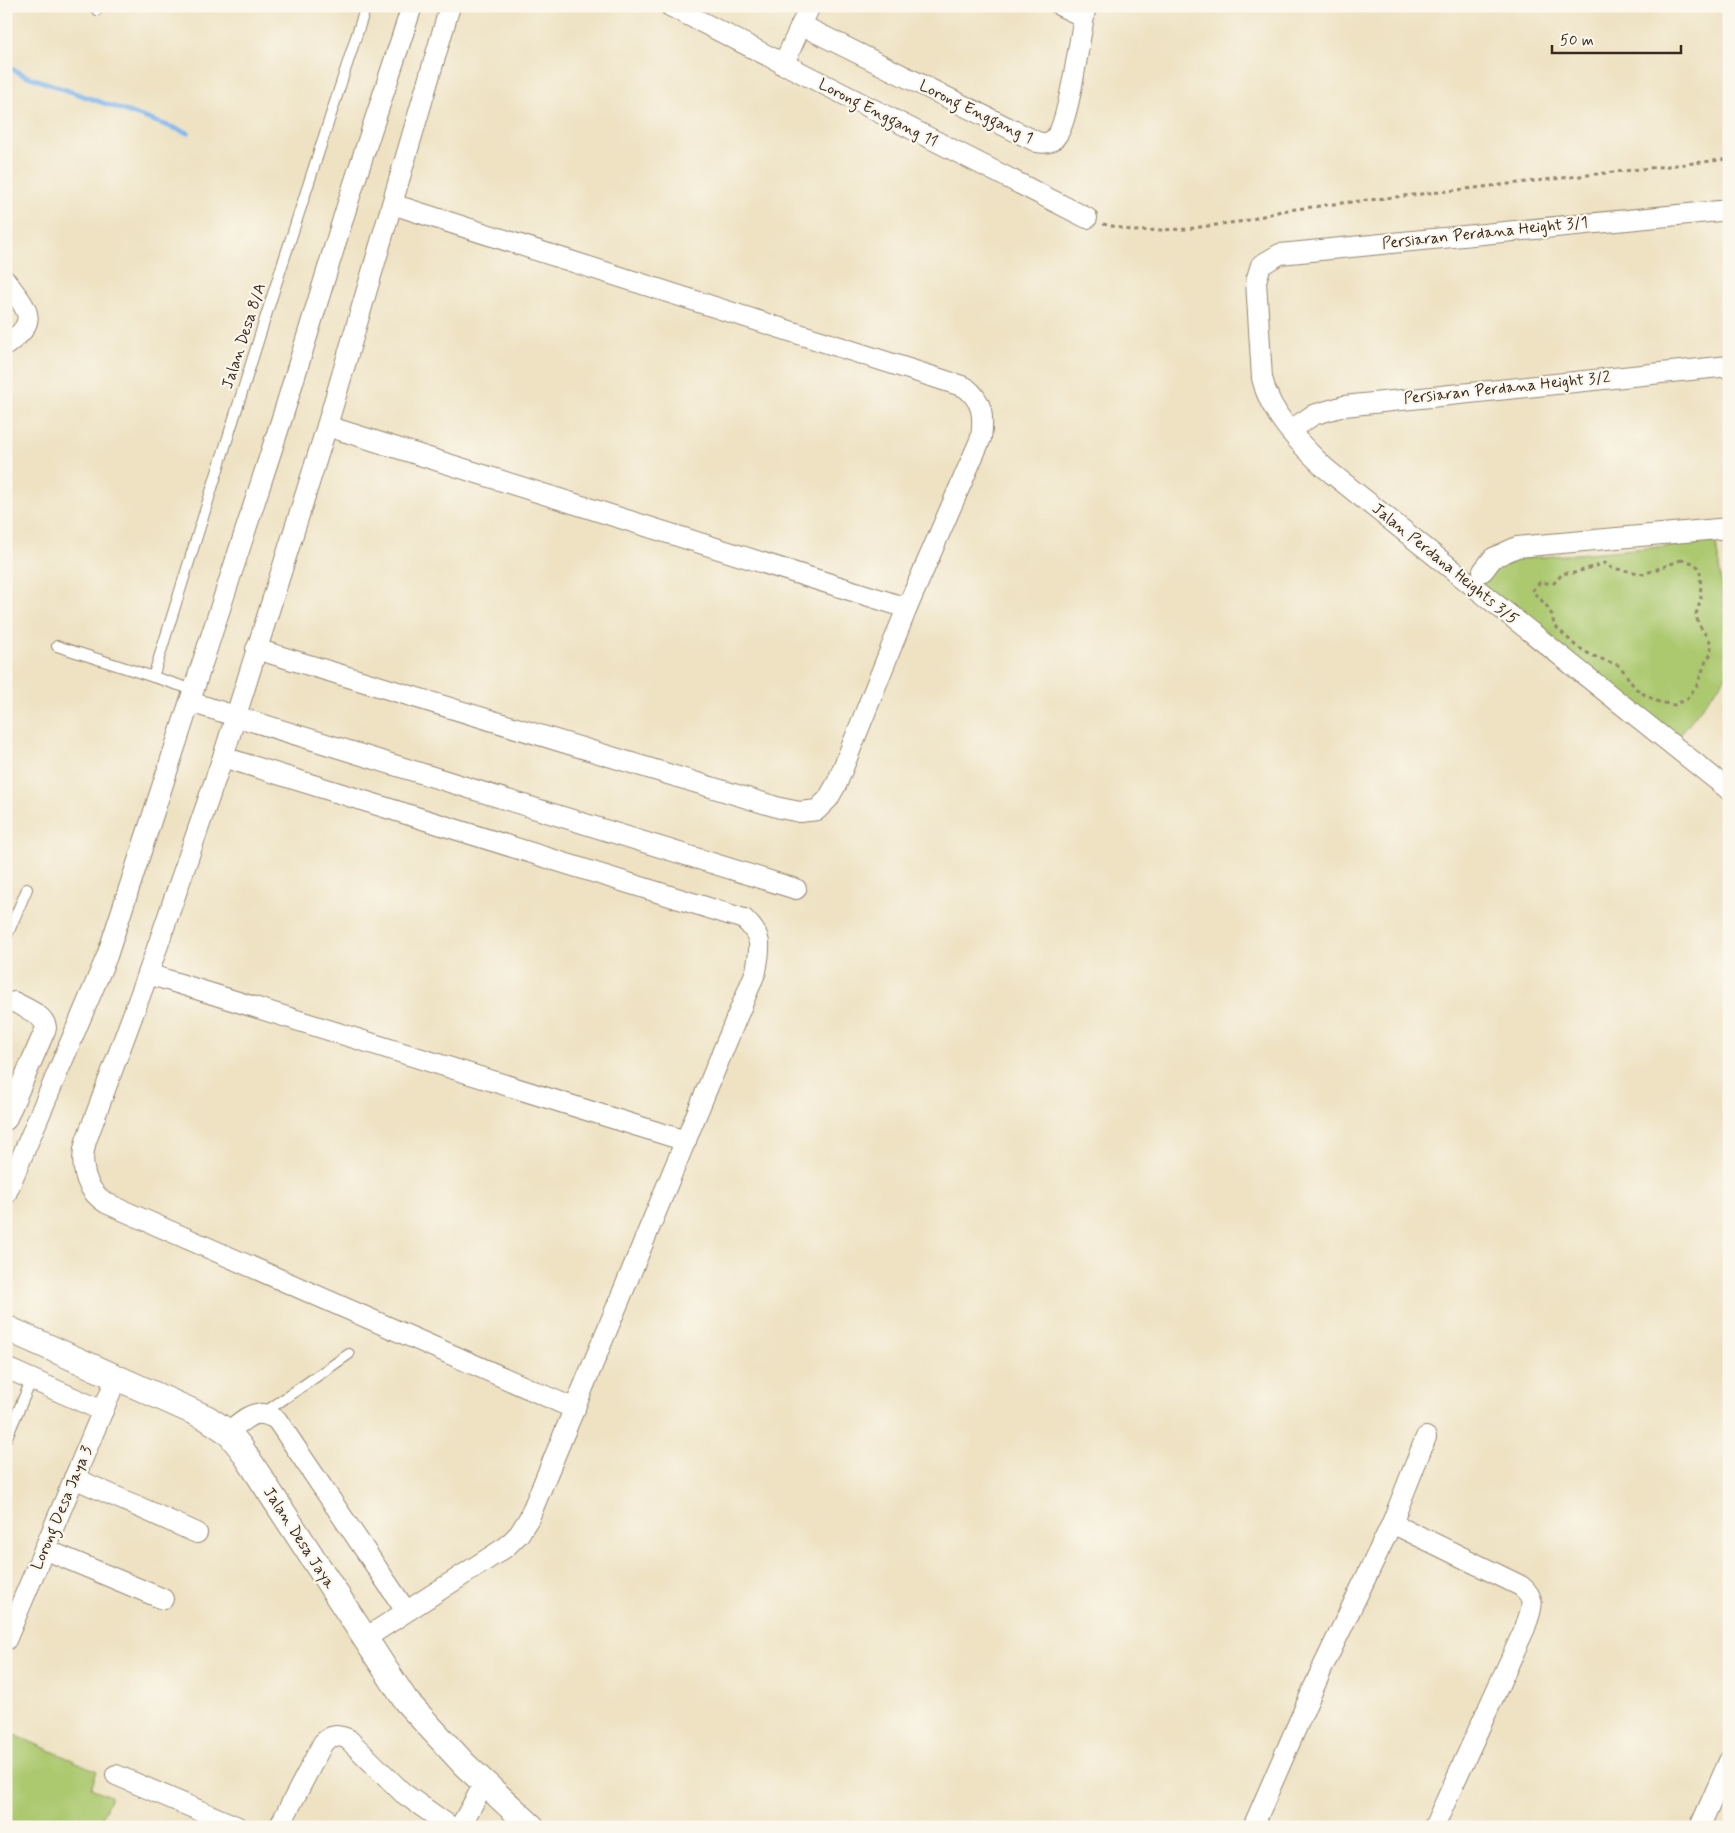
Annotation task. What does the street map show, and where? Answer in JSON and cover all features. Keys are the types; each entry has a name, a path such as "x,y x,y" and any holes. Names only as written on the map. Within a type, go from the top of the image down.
{"street":[{"path":"6,1194 107,956 412,6"},
{"path":"450,6 327,426 223,757 148,974 82,1154 82,1163 94,1194 115,1207 576,1410"},
{"name":"Lorong Enggang 11","path":"670,6 1087,218"},
{"path":"783,65 810,6"},
{"path":"1061,6 1085,12"},
{"name":"Lorong Enggang 1","path":"801,26 1037,142 1045,144 1052,141 1063,124 1085,12"},
{"path":"256,649 780,808 800,812 818,810 828,799 837,783 908,608 981,438 982,408 974,394 965,387 392,204"},
{"name":"Persiaran Perdana Height 3/1","path":"1256,281 1261,265 1280,254 1729,210"},
{"path":"6,281 27,311 28,320 22,334 6,345"},
{"name":"Jalan Perdana Heights 3/5","path":"1256,281 1262,378 1266,392 1272,406 1324,468 1729,790"},
{"name":"Persiaran Perdana Height 3/2","path":"1291,430 1313,415 1344,406 1729,366"},
{"path":"327,426 908,608"},
{"path":"1483,570 1493,558 1517,547 1729,528"},
{"path":"192,696 236,715 796,889"},
{"path":"223,757 744,919 754,928 760,942 756,971 576,1410 519,1534 506,1547 406,1610 364,1640"},
{"path":"148,974 686,1141"},
{"path":"6,1120 46,1028 46,1022 40,1017 14,1002"},
{"name":"Jalan Desa Jaya","path":"6,1328 206,1418 228,1432 241,1448 364,1640 406,1701 484,1784 532,1827"},
{"path":"6,1368 103,1411"},
{"name":"Lorong Desa Jaya 3","path":"6,1640 117,1377"},
{"path":"228,1432 252,1414 265,1412 277,1420 406,1610"},
{"path":"1253,1827 1321,1671 1392,1523 1426,1437"},
{"path":"74,1478 197,1533"},
{"path":"1392,1523 1521,1586 1530,1594 1532,1601 1525,1628 1434,1826"},
{"path":"44,1549 163,1599"},
{"path":"279,1827 323,1743 328,1737 339,1735 348,1739 403,1793 451,1827"},
{"path":"1700,1827 1729,1762"},
{"path":"116,1775 238,1827"},
{"path":"460,1827 484,1784"}],"lane":[{"name":"Jalan Desa 8/A","path":"153,677 264,322 366,6"},
{"path":"57,646 153,677 192,696"},
{"path":"6,938 27,888"},
{"path":"265,1412 349,1354"},
{"path":"6,1439 32,1379"}],"path":[{"path":"1087,218 1135,231 1186,229 1245,221 1281,211 1342,203 1729,159"},
{"path":"1681,560 1694,564 1700,569 1701,598 1696,614 1698,622 1711,642 1711,654 1706,660 1697,685 1687,699 1674,705 1659,702 1645,695 1635,688 1620,666 1590,655 1576,646 1554,626 1552,615 1546,605 1532,591 1539,583 1554,583 1563,573 1574,573 1599,563 1605,563 1612,568 1644,574 1681,560"}],"green space":[{"path":"1716,542 1729,647 1729,673 1678,737 1482,584 1494,568 1518,559"},
{"path":"6,1731 97,1771 91,1788 111,1796 98,1827 6,1827"}],"waterway":[{"path":"6,66 24,75 188,133"}]}
